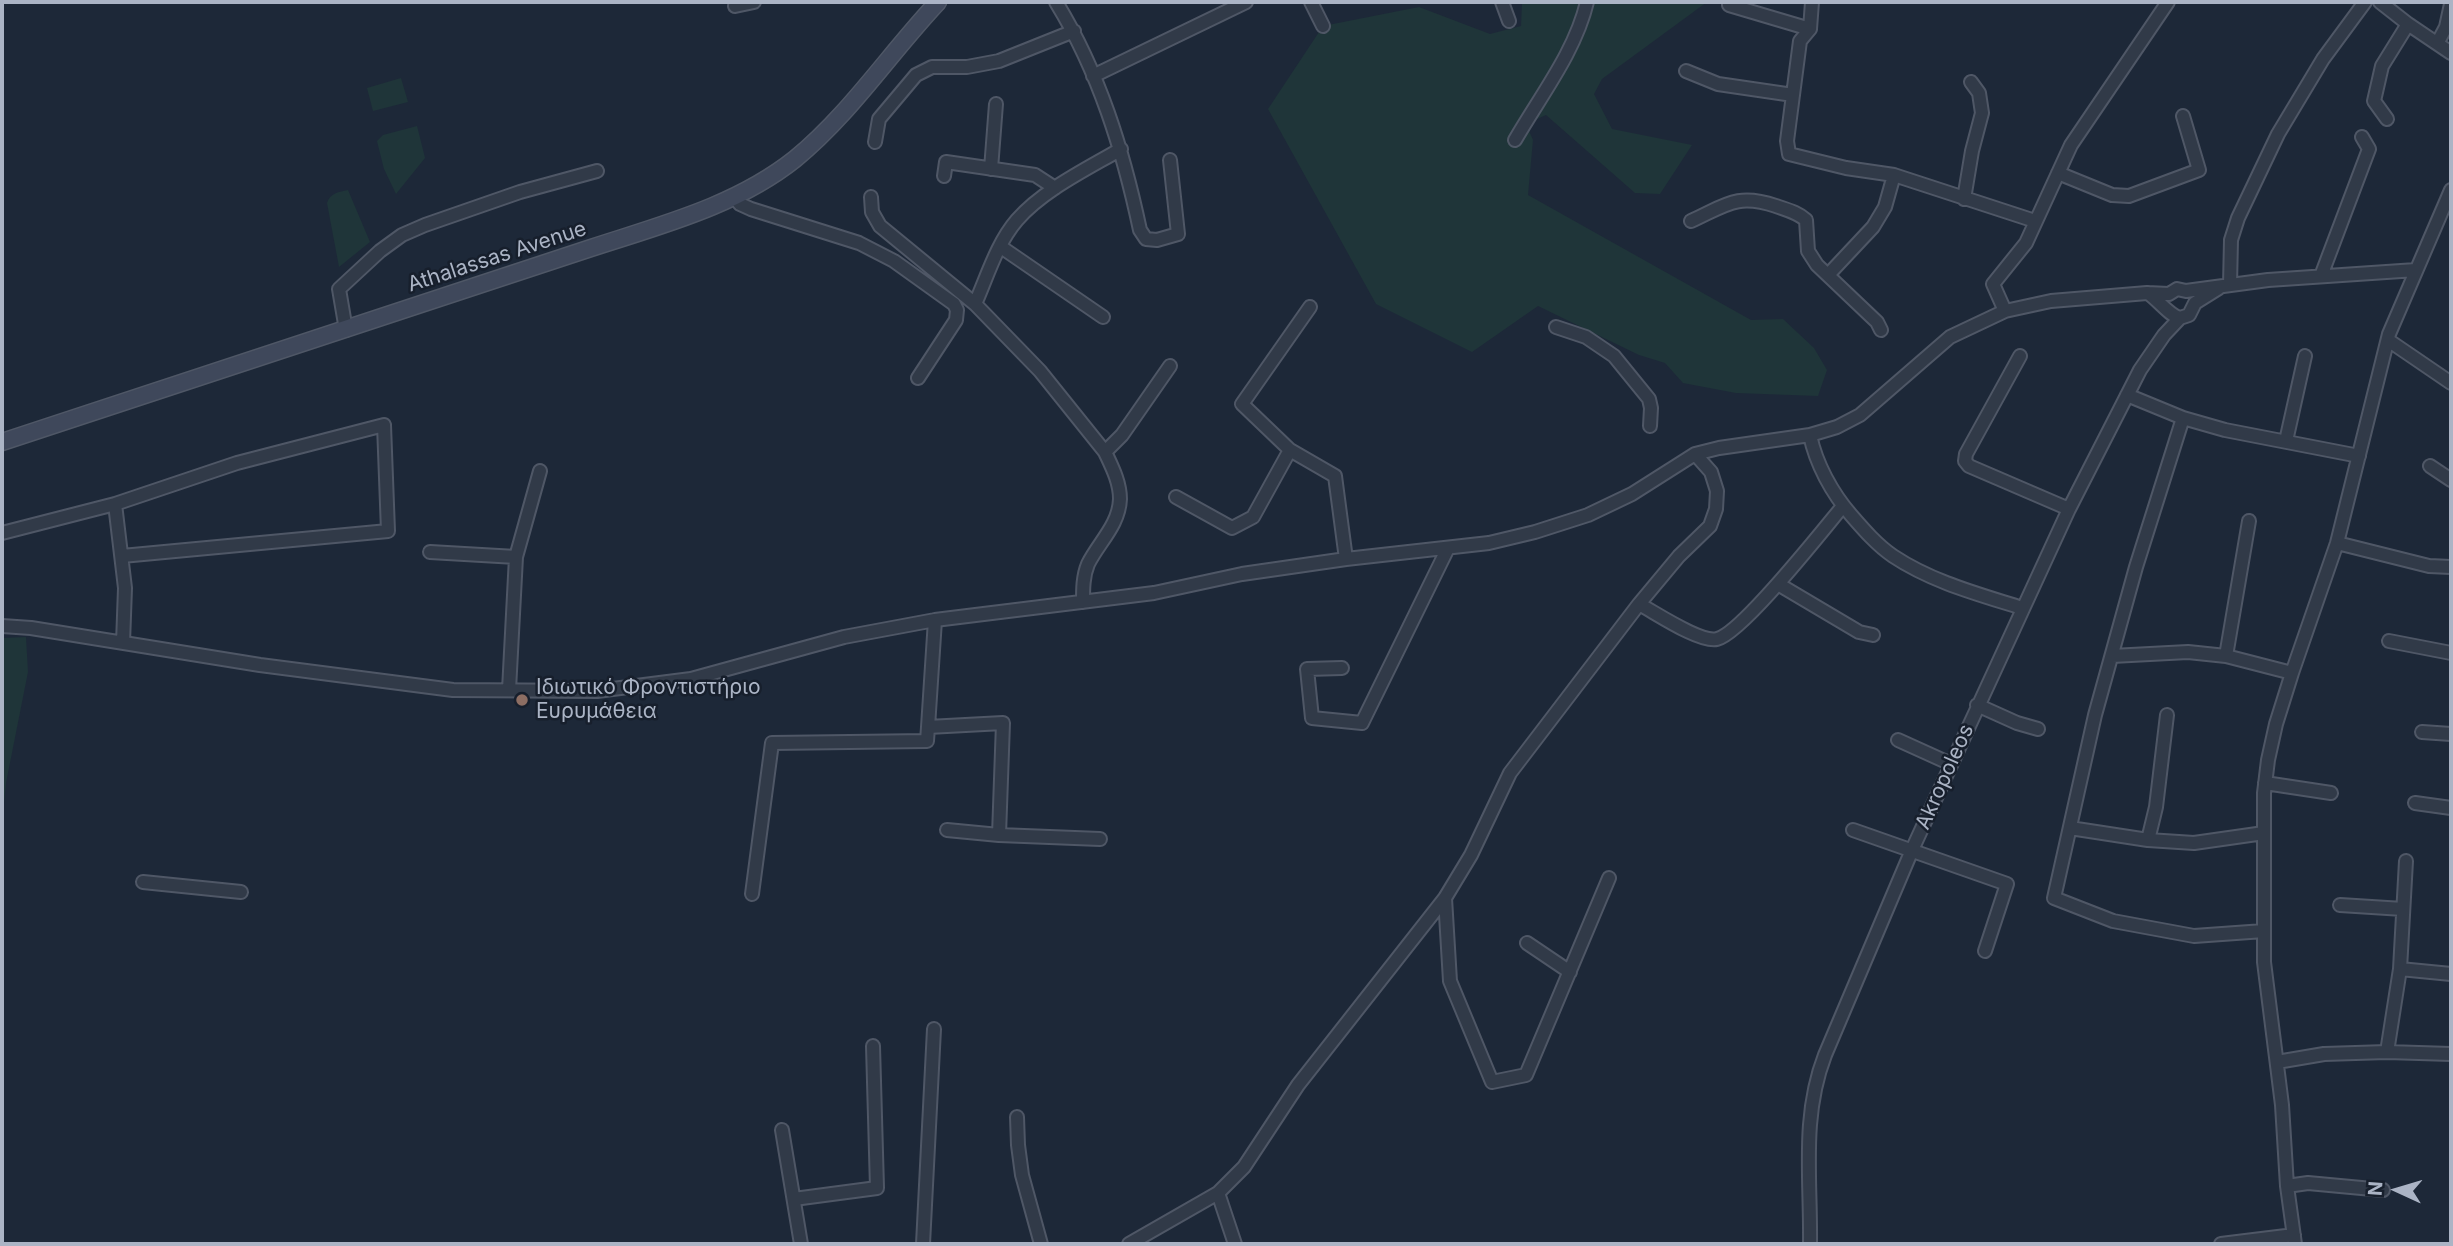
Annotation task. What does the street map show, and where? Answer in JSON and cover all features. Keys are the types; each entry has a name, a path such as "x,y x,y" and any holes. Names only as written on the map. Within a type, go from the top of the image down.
{"main road":[{"name":"Athalassas Avenue","path":"2,442 346,330 734,197 766,178 814,142 841,115 930,4"}],"street":[{"path":"735,6 754,2"},
{"path":"1056,2 1074,31 1121,149 1140,230 1146,239 1157,240 1178,234 1170,160"},
{"path":"1093,76 1246,2"},
{"path":"1311,2 1323,26"},
{"path":"1502,2 1510,21"},
{"path":"1516,140 1583,22 1587,2"},
{"path":"1812,2 1810,29 1800,41 1787,141 1789,154 1846,168 1894,175 2035,221"},
{"path":"2005,311 1993,284 2026,243 2071,145 2168,2"},
{"path":"2227,285 2231,240 2238,218 2272,146 2316,69 2365,2"},
{"path":"2380,2 2451,53"},
{"path":"2438,42 2446,27 2451,4"},
{"path":"1729,5 1810,29"},
{"path":"2388,119 2374,101 2382,66 2408,24"},
{"path":"876,142 879,118 916,75 932,67 967,67 999,61 1074,31"},
{"path":"1686,71 1718,84 1793,95"},
{"path":"1964,200 1972,150 1982,113 1979,93 1970,82"},
{"path":"992,169 996,104"},
{"path":"2058,173 2112,195 2129,196 2199,170 2183,116"},
{"path":"2321,276 2369,149 2362,138"},
{"path":"975,304 1001,247 1017,220 1055,188 1121,149"},
{"path":"944,176 946,162 1035,175 1055,188"},
{"path":"346,330 339,289 380,251 402,235 520,192 597,171"},
{"path":"1828,275 1873,227 1885,207 1894,175"},
{"path":"2221,1244 2295,1240 2264,962 2265,783 2276,724 2337,543 2388,340 2451,190"},
{"path":"734,197 740,204 751,209 859,243 894,261 954,304 957,310 956,320 918,378"},
{"path":"871,197 872,212 880,226 975,304 1040,371 1105,452 1116,475 1120,498 1117,517 1088,564 1083,583 1083,602"},
{"path":"1691,221 1745,199 1757,200 1800,214 1806,220 1808,251 1817,265 1877,322 1881,330"},
{"path":"1001,247 1102,317"},
{"path":"2,626 31,628 260,666 453,690 597,691 691,678 844,637 935,620 1154,593 1242,574 1512,538 1588,515 1632,494 1695,454 1810,435 1837,427 1860,415 1950,337 2005,311 2051,301 2147,293 2172,308 2177,289 2416,270"},
{"name":"Akropoleos","path":"1810,1244 1809,1133 1814,1086 1912,850 2069,509 2140,370 2164,335 2172,308 2189,315 2194,303 2227,285"},
{"path":"2186,290 2193,297 2194,303"},
{"path":"1310,307 1242,404 1290,450 1335,476 1346,559"},
{"path":"1556,327 1586,337 1614,356 1649,399 1650,426"},
{"path":"2388,340 2451,383"},
{"path":"2020,356 1966,454 1965,461 1969,466 2069,509"},
{"path":"2286,441 2305,356"},
{"path":"1105,452 1122,435 1170,366"},
{"path":"2127,395 2183,418 2225,430 2359,456"},
{"path":"2183,418 2136,567 2095,715 2054,898 2112,921 2194,936 2264,932"},
{"path":"2,533 115,503 237,463 384,425 388,531 122,556"},
{"path":"1810,435 1813,448 1835,496 1868,535 1898,559 1922,572 1958,588 2022,608"},
{"path":"1176,497 1232,528 1253,517 1290,450"},
{"path":"1129,1244 1217,1193 1244,1167 1298,1085 1445,898 1471,855 1510,774 1639,604 1679,556 1710,526 1716,509 1717,491 1712,472 1695,454"},
{"path":"2430,466 2451,480"},
{"path":"509,690 516,557 540,471"},
{"path":"115,503 125,588 122,643"},
{"path":"1639,604 1703,638 1718,639 1738,624 1777,584 1843,506"},
{"path":"2225,656 2249,521"},
{"path":"2337,543 2429,566 2451,567"},
{"path":"1342,668 1307,669 1312,718 1362,723 1448,548"},
{"path":"430,552 516,557"},
{"path":"1777,584 1859,632 1873,635"},
{"path":"752,894 772,743 927,741 935,620"},
{"path":"2389,641 2451,653"},
{"path":"2112,656 2188,652 2225,656 2292,673"},
{"path":"1977,705 2038,729"},
{"path":"2148,840 2156,807 2167,715"},
{"path":"928,727 1003,723 999,835"},
{"path":"2422,732 2451,734"},
{"path":"1898,740 1951,764"},
{"path":"2265,783 2331,793"},
{"path":"2415,803 2451,808"},
{"path":"2070,828 2148,840 2194,843 2264,833"},
{"path":"947,830 1100,839"},
{"path":"1853,830 2007,884 1985,951"},
{"path":"2387,1052 2400,969 2406,861"},
{"path":"1445,898 1450,981 1492,1082 1526,1075 1609,878"},
{"path":"143,882 241,892"},
{"path":"2340,905 2403,909"},
{"path":"1527,943 1570,972"},
{"path":"2400,969 2451,974"},
{"path":"923,1244 934,1029"},
{"path":"794,1199 877,1188 873,1046"},
{"path":"2277,1062 2324,1054 2451,1054"},
{"path":"1017,1118 1022,1175 1041,1244"},
{"path":"782,1129 802,1244"},
{"path":"2287,1186 2308,1183 2383,1190"},
{"path":"1217,1193 1235,1244"}],"green space":[{"path":"1522,2 1707,2 1602,79 1594,94 1612,129 1692,145 1660,194 1635,193 1546,115 1526,124 1533,140 1528,195 1751,320 1783,319 1814,348 1827,370 1818,396 1736,393 1683,383 1665,363 1639,355 1538,306 1472,352 1376,304 1268,109 1323,26 1419,7 1490,34 1521,26"},
{"path":"401,78 408,102 373,111 367,88"},
{"path":"417,126 425,158 396,194 384,169 377,141 383,135"},
{"path":"348,190 370,242 339,267 327,203 333,195"},
{"path":"26,637 28,672 6,783 2,823 2,638"}],"place":[{"name":"Ιδιωτικό Φροντιστήριο Ευρυμάθεια","path":"522,700"}]}
